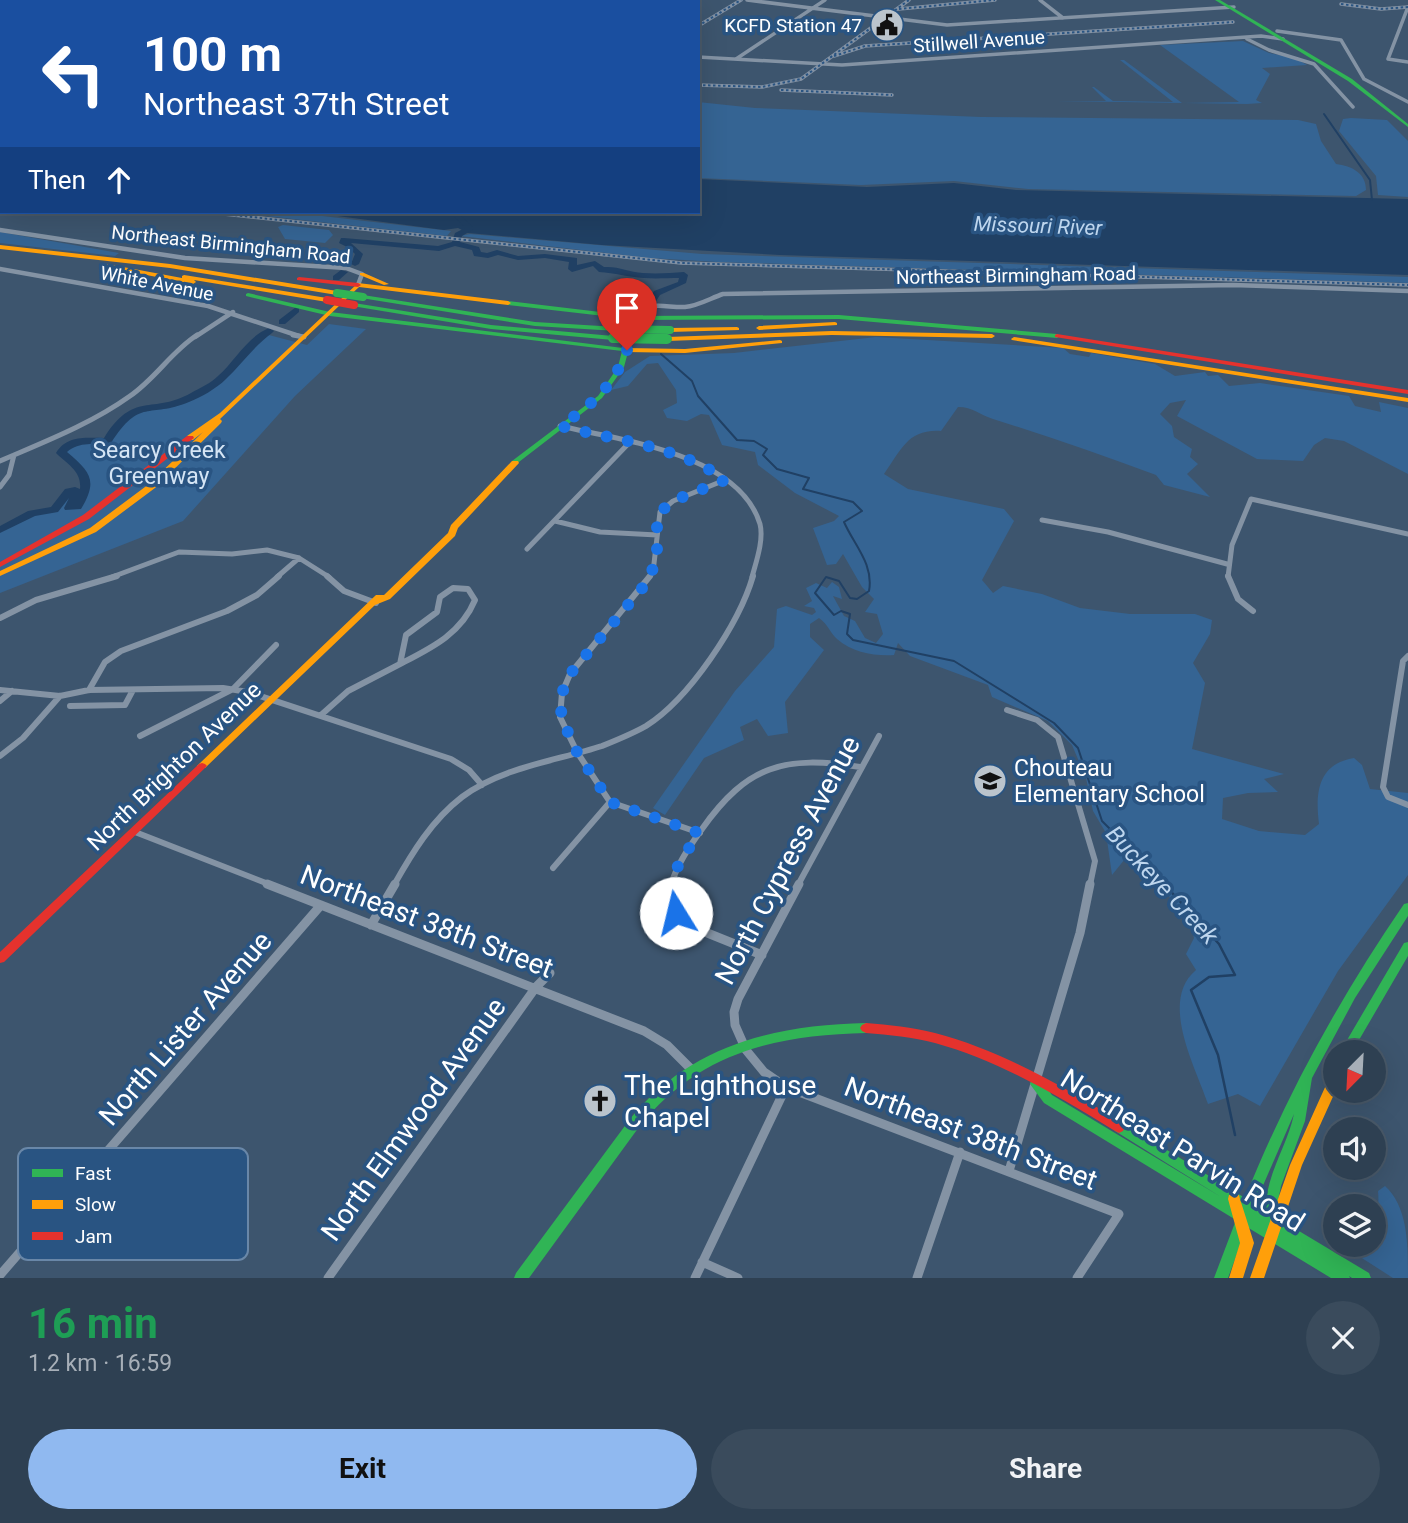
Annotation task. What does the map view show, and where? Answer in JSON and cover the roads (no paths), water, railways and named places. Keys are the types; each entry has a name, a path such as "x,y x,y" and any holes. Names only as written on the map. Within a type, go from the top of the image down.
{"main road":[{"path":"1226,4 1382,101 1408,121"},
{"path":"1382,101 1408,126"},
{"path":"0,247 170,266 332,306 360,288 535,324 615,333 892,333 994,337 1059,344 1354,388 1408,390"},
{"path":"0,254 107,266 332,306 627,350 713,350 892,333"},
{"path":"0,565 86,517 222,414 304,337 332,306 360,288 412,289 633,321 650,318 839,317 1069,337 1354,388 1408,402"},
{"name":"North Brighton Avenue","path":"0,959 376,603 454,527 505,472 600,397 621,367 633,321"},
{"path":"669,335 866,324 955,325"},
{"path":"0,574 93,530 115,515 152,486 215,425 222,414"},
{"path":"1221,1278 1261,1165 1307,1072 1357,980 1408,907"},
{"path":"1353,1040 1408,946"},
{"name":"Northeast Parvin Road","path":"521,1278 651,1104 692,1070 744,1044 830,1026 889,1028 953,1043 1035,1083 1058,1090 1234,1199 1243,1212"},
{"path":"1273,1230 1270,1197 1298,1125 1307,1072"},
{"name":"Northeast Parvin Road","path":"1035,1083 1048,1099 1273,1230 1364,1278"},
{"path":"1257,1278 1296,1166 1324,1103"},
{"path":"1236,1278 1247,1243 1243,1212"},
{"name":"Northeast Parvin Road","path":"1273,1230 1285,1244 1343,1278"}],"street":[{"path":"747,0 930,24 1063,18 1226,4"},
{"path":"735,60 825,0"},
{"path":"1040,0 1063,18"},
{"path":"1408,7 1388,59 1408,62"},
{"name":"Stillwell Avenue","path":"700,57 842,65 1321,35 1344,42 1364,79 1408,102"},
{"path":"1245,38 1269,50 1314,64 1353,107"},
{"name":"Northeast Birmingham Road","path":"0,230 165,255 342,268 360,288"},
{"name":"White Avenue","path":"0,269 233,312 289,334 304,337"},
{"name":"Northeast Birmingham Road","path":"633,321 639,309 646,306 688,307 723,294 1233,285 1408,290"},
{"path":"0,461 57,437 135,393 177,348 233,312"},
{"path":"371,925 387,900 404,862 451,806 482,785 635,732 662,713 706,662 734,621 752,578 761,531 758,516 749,500 725,480 699,463 560,426"},
{"path":"527,549 629,443"},
{"path":"0,487 9,475 15,455"},
{"path":"699,833 610,802 577,752 561,717 566,683 576,665 649,580 656,564 658,517 668,504 725,480"},
{"path":"1253,611 1231,591 1225,580 1227,564 1251,499 1408,534"},
{"path":"1042,520 1108,532 1227,564"},
{"path":"555,521 600,533 657,535"},
{"path":"0,618 36,600 108,579 179,552 232,554 267,550 299,558 321,570 344,591 376,603"},
{"path":"89,690 105,663 121,651 195,624 257,595 299,558"},
{"path":"321,715 348,691 400,664 453,634 469,617 475,600 468,589 453,588 440,597 437,612 406,635 400,664"},
{"path":"141,736 233,689 276,645"},
{"path":"1407,656 1402,661 1383,792 1395,801 1408,805"},
{"path":"0,690 60,696 89,690 233,689 275,699 452,759 469,770 482,785"},
{"path":"70,706 125,705 133,690"},
{"path":"0,701 12,691"},
{"path":"0,756 23,738 60,696"},
{"path":"1007,710 1037,720 1058,737 1095,861 1092,886 1009,1171"},
{"name":"North Cypress Avenue","path":"744,1044 735,1026 734,1009 860,766 879,736"},
{"path":"762,955 690,926 670,902 672,876 699,833 734,787 763,770 804,762 860,766"},
{"path":"553,868 610,802"},
{"name":"Northeast 38th Street","path":"135,832 536,987 656,1037 692,1070"},
{"name":"North Lister Avenue","path":"110,1148 321,905"},
{"name":"North Elmwood Avenue","path":"328,1278 536,987 550,974"},
{"name":"Northeast 38th Street","path":"744,1044 760,1069 786,1087 1119,1214 1077,1278"},
{"path":"695,1278 786,1087"},
{"path":"917,1278 960,1152"},
{"name":"North Lister Avenue","path":"0,1275 18,1254"},
{"path":"702,1262 738,1278"}],"water":[{"name":"Missouri River","path":"700,179 867,187 954,183 1016,190 1408,199 1408,275 780,255 602,245 468,233 458,228 444,230 322,214 700,214"}],"waterway":[{"path":"1324,114 1370,180 1372,200"},
{"name":"Buckeye Creek","path":"455,243 458,235 470,229 456,214"},
{"path":"355,264 359,254 352,246 343,243 344,240 439,249 455,243"},
{"name":"Buckeye Creek","path":"455,243 476,249 477,254 488,256 497,252 518,258 545,256 574,260 572,269 595,263 602,270 617,269 621,273 645,276 684,275 682,283 657,293 651,302"},
{"path":"336,278 344,272"},
{"path":"282,322 296,310"},
{"path":"0,530 32,513 54,510 69,491 75,490 76,495 69,508 77,507 85,489 85,476 61,453 64,448 77,441 107,441 127,415 149,407 184,401 197,394 221,379 250,346 269,331"},
{"name":"Buckeye Creek","path":"661,354 692,381 698,396 737,440 754,441 767,449 763,455 777,469 809,478 803,489 853,502 862,511 844,522 866,563 869,591 857,599 850,598 839,581 826,577 815,593 834,615 841,611 850,614 847,634 853,640 954,661 1054,723 1078,748 1102,821 1166,885"},
{"name":"Buckeye Creek","path":"1164,884 1219,944 1235,975 1209,977 1191,990 1218,1055 1235,1135"}],"railway":[{"path":"700,25 741,0"},
{"path":"700,85 762,87 801,79 909,0"},
{"path":"899,9 995,0"},
{"path":"1341,4 1381,9 1408,7"},
{"path":"834,56 865,46 1233,22"},
{"path":"781,90 892,95"},
{"path":"224,214 681,263 1408,285"}],"place":[{"name":"KCFD Station 47","path":"887,25"},
{"name":"Chouteau Elementary School","path":"990,781"},
{"name":"The Lighthouse Chapel","path":"600,1101"}],"park label":[{"name":"Searcy Creek Greenway","path":"159,463"}]}
